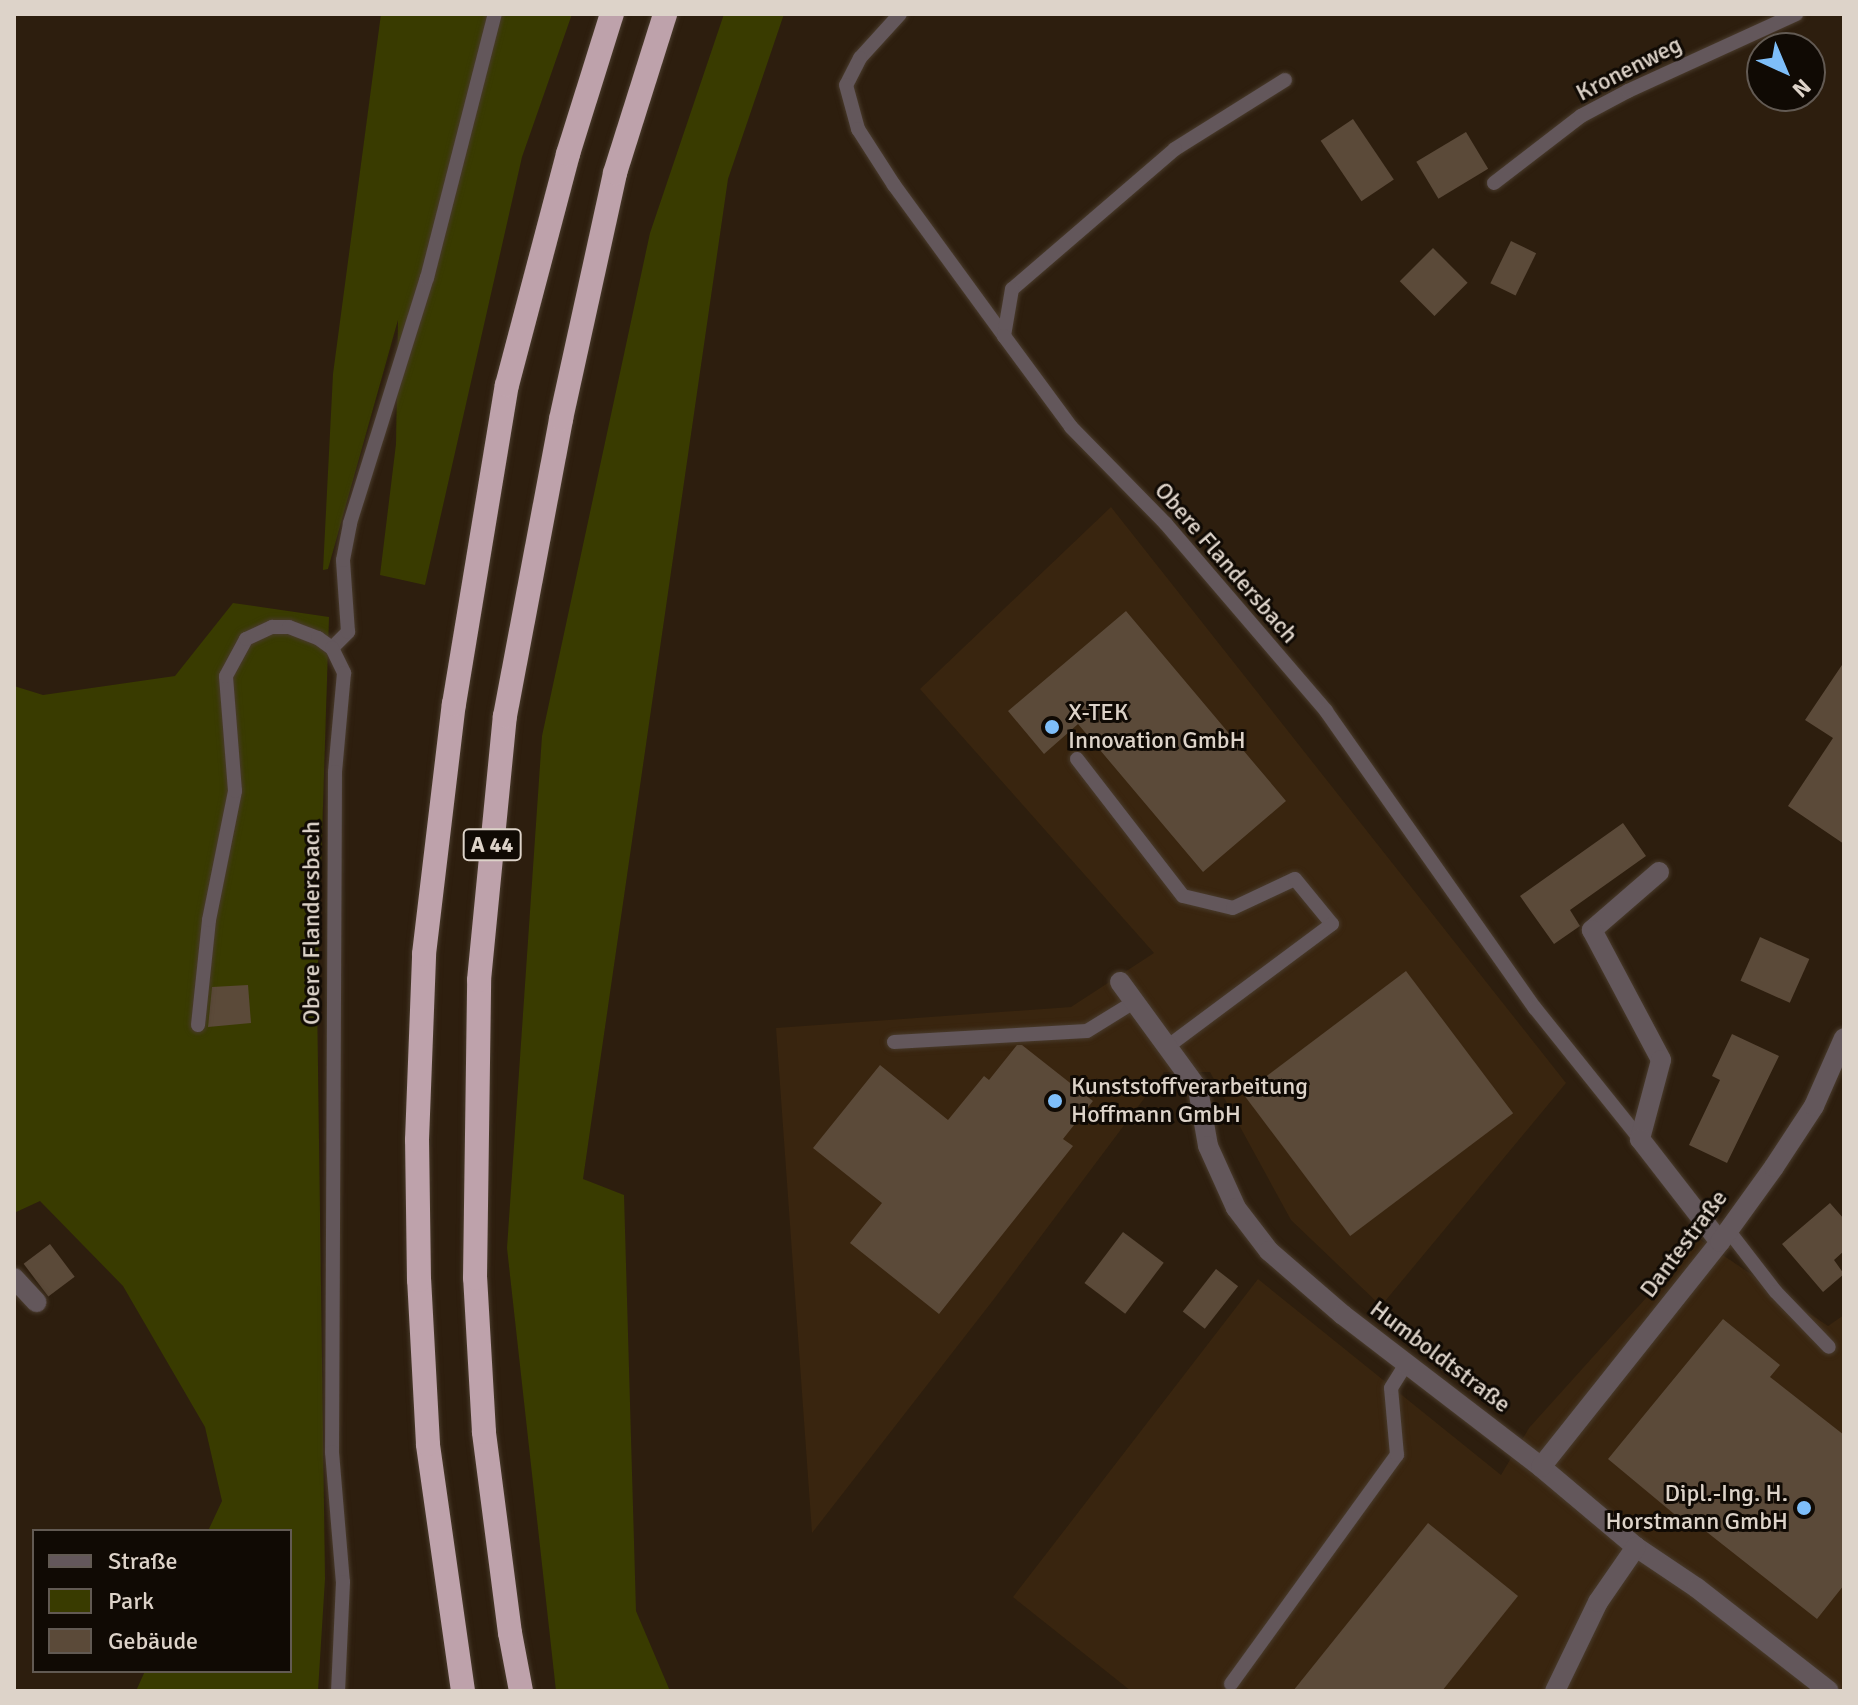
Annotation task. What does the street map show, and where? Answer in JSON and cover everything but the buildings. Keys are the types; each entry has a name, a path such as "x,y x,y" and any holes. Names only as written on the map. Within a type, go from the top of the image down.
{"highway":[{"name":"A 44","path":"463,1691 428,1444 420,1310 417,1140 424,954 454,704 507,385 568,154 612,14"},
{"name":"A 44","path":"521,1691 510,1633 483,1416 475,1278 479,980 505,716 561,419 615,173 665,14"}],"street":[{"path":"1659,872 1592,930 1661,1060 1640,1139 1724,1236"},
{"name":"Humboldtstraße","path":"1120,982 1198,1089 1208,1146 1236,1208 1269,1251 1343,1315 1541,1467 1636,1547 1697,1588 1829,1691"},
{"name":"Dantestraße","path":"1541,1467 1724,1236 1814,1106 1844,1038"},
{"path":"14,1278 36,1302"},
{"path":"1555,1691 1598,1602 1636,1547"}],"lane":[{"path":"198,1025 209,920 235,791 225,699 230,664 246,639 272,627 302,630 332,648 348,632 343,560 350,523 427,278 495,14"},
{"name":"Obere Flandersbach","path":"900,14 860,58 846,85 858,129 894,185 1071,427 1166,524 1326,711 1535,1008 1640,1139"},
{"name":"Kronenweg","path":"1494,183 1581,116 1628,91 1796,14"},
{"path":"1004,336 1012,289 1175,149 1285,80"},
{"name":"Obere Flandersbach","path":"332,648 344,673 335,772 332,1452 343,1582 338,1691"},
{"path":"1077,759 1183,896 1233,908 1295,879 1332,924 1167,1047"},
{"path":"894,1042 1087,1031 1134,1002"},
{"path":"1724,1236 1829,1347"},
{"path":"1231,1684 1397,1455 1391,1388 1406,1364"}],"shaded area":[{"path":"1111,507 1566,1083 1381,1306 1291,1220 1210,1072 1164,1072 994,1299 812,1533 776,1028 1071,1007 1154,953 920,689"},
{"path":"1699,1239 1828,1326 1844,1315 1844,1691 1131,1691 1013,1597 1258,1279 1501,1475 1529,1428"}],"green space":[{"path":"381,14 572,14 522,157 425,585 380,575 396,444 398,320 328,569 323,570 333,374"},
{"path":"724,14 784,14 728,179 583,1179 624,1195 636,1611 670,1691 556,1691 507,1248 542,736 650,233"},
{"path":"233,603 329,617 317,995 325,1579 318,1691 136,1691 144,1673 292,1673 292,1529 209,1529 222,1501 205,1427 123,1286 40,1201 14,1213 14,686 43,695 175,676"}],"place":[{"name":"X-TEK Innovation GmbH","path":"1052,727"},
{"name":"Kunststoffverarbeitung Hoffmann GmbH","path":"1055,1101"},
{"name":"Dipl.-Ing. H. Horstmann GmbH","path":"1804,1508"}]}
